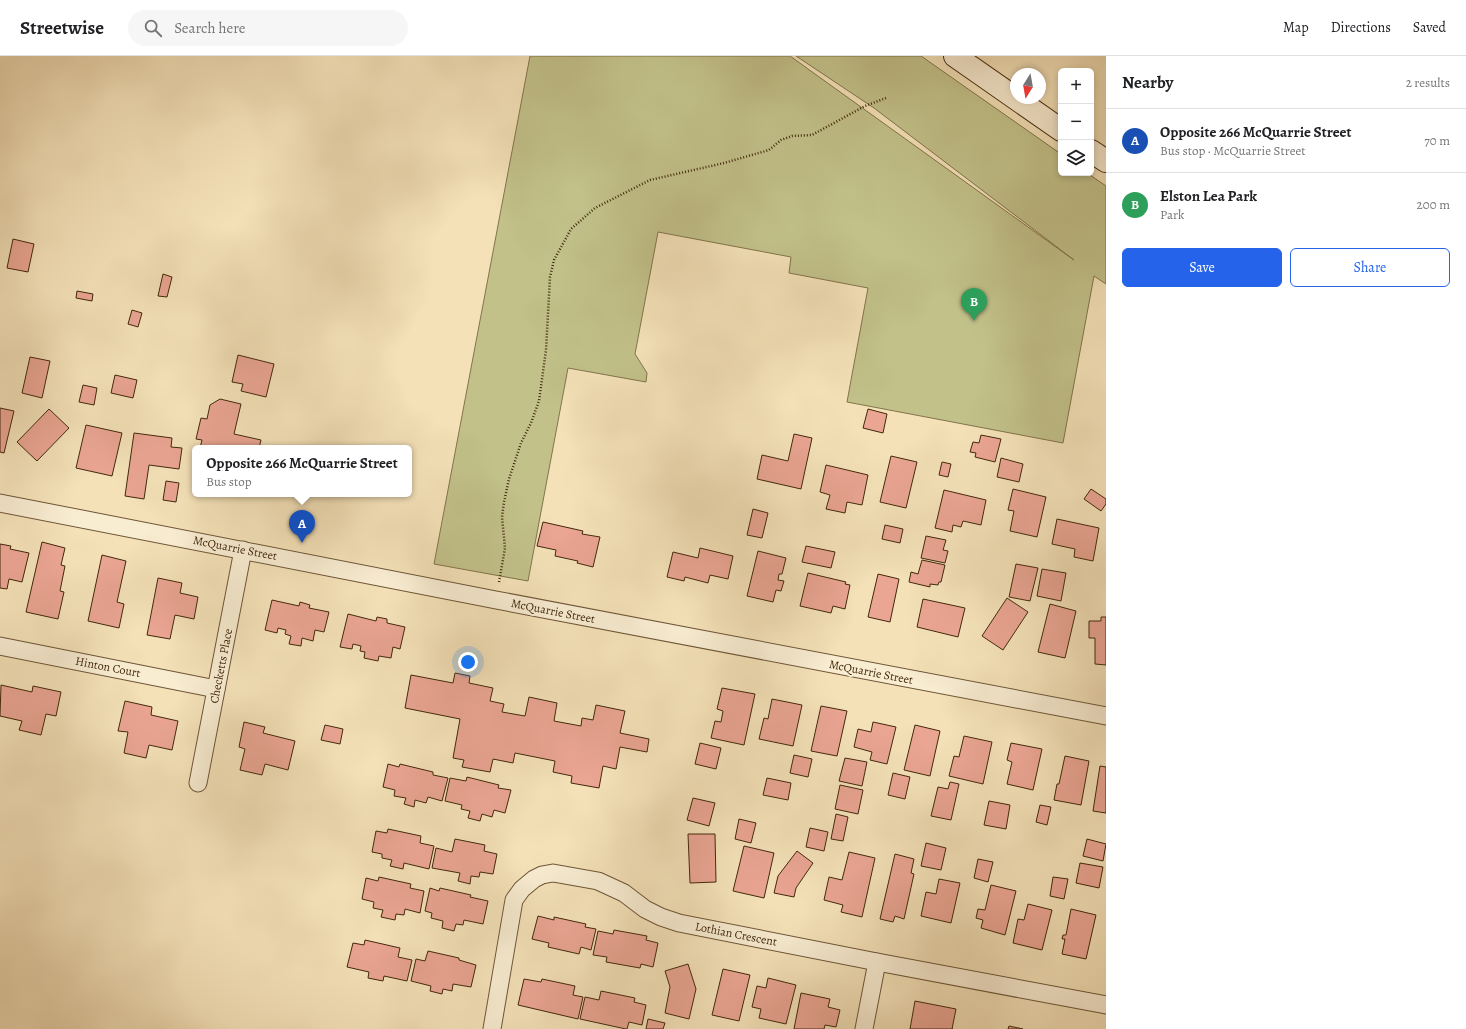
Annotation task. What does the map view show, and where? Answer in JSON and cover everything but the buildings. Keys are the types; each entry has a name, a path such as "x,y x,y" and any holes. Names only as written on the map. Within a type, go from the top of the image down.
{"main road":[{"path":"956,56 1058,128"},
{"path":"1094,153 1106,161"}],"street":[{"name":"McQuarrie Street","path":"0,503 496,600 1106,716"},
{"name":"Checketts Place","path":"198,783 243,550"},
{"name":"Hinton Court","path":"0,646 216,689"},
{"name":"Lothian Crescent","path":"492,1029 514,900 527,884 542,875 553,873 598,881 624,893 645,909 679,923 1106,1005"},
{"path":"864,1029 876,962"}],"path":[{"path":"496,600 504,548 502,517 504,502 509,479 521,443 531,423 539,401 546,350 550,277 554,260 571,229 595,208 650,180 769,150 781,140 792,136 812,135 865,106 886,98"}],"shaded area":[{"path":"530,56 790,56 1074,260 874,108 796,56 921,56 1058,152 1058,176 1091,176 1106,186 1106,284 1094,276 1063,443 847,402 868,288 789,273 791,257 658,232 635,354 647,373 646,382 568,368 528,581 434,564"}],"place":[{"name":"Elston Lea Park","path":"974,321"},
{"name":"Opposite 266 McQuarrie Street","path":"302,543"}]}
